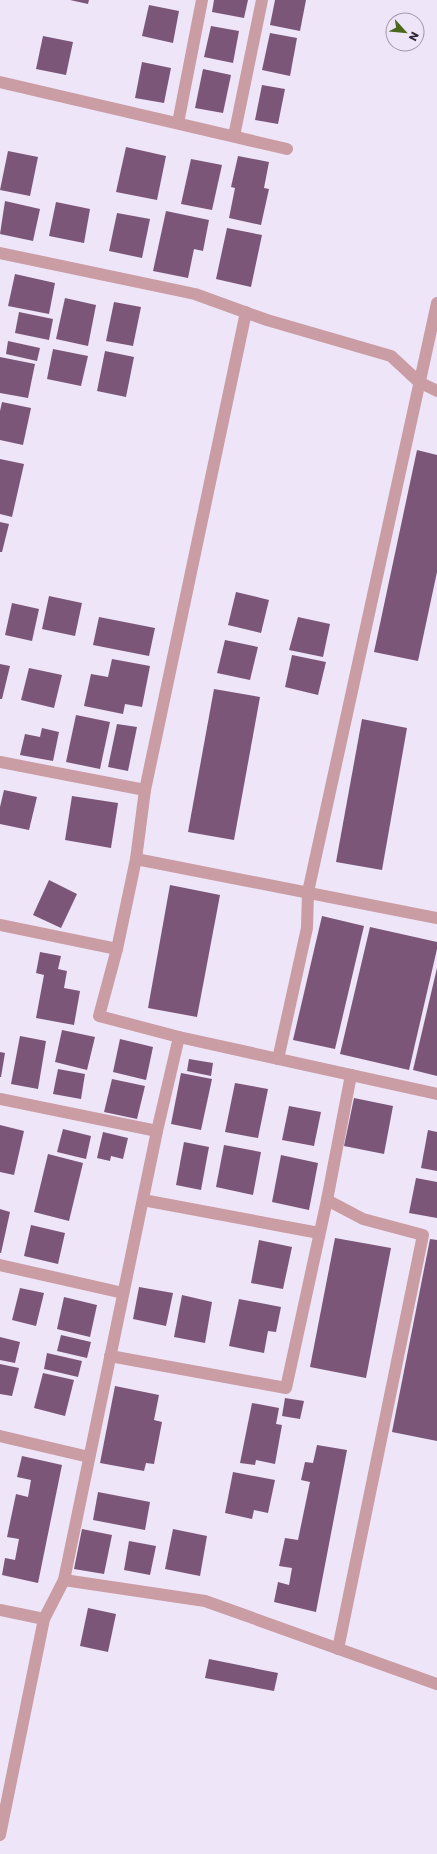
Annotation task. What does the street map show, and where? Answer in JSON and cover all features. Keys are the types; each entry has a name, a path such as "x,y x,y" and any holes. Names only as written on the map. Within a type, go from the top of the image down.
{"street":[{"path":"178,123 202,0"},
{"path":"234,136 262,0"},
{"path":"0,82 287,149"},
{"path":"0,253 195,294 246,312 391,356 420,382 437,391"},
{"path":"278,1059 306,928 308,892 437,303"},
{"path":"246,312 145,790 136,859 117,949 99,1016 179,1037 437,1094"},
{"path":"0,762 145,790"},
{"path":"136,859 437,918"},
{"path":"0,925 117,949"},
{"path":"0,1835 44,1619 64,1580 142,1200 179,1037"},
{"path":"110,1356 286,1388 327,1200 351,1075"},
{"path":"0,1099 157,1131"},
{"path":"142,1200 319,1233"},
{"path":"327,1200 363,1219 423,1235 338,1649"},
{"path":"0,1264 123,1293"},
{"path":"0,1436 89,1457"},
{"path":"64,1580 205,1601 437,1684"},
{"path":"0,1610 44,1619"}],"building":[{"path":"70,0 89,0 88,4"},
{"path":"214,0 248,0 244,18 212,12"},
{"path":"275,0 306,0 300,31 270,25"},
{"path":"149,5 179,11 173,43 142,36"},
{"path":"211,26 239,31 233,63 204,57"},
{"path":"270,33 297,38 290,76 262,70"},
{"path":"43,36 73,42 66,75 36,69"},
{"path":"142,62 171,68 164,103 135,98"},
{"path":"203,69 231,75 223,113 195,108"},
{"path":"262,85 285,89 278,124 255,120"},
{"path":"126,147 166,156 157,200 116,192"},
{"path":"8,151 38,157 30,196 0,190"},
{"path":"238,156 269,162 264,188 269,189 261,225 229,218 235,188 231,187"},
{"path":"191,159 222,165 212,210 181,204"},
{"path":"5,201 40,209 33,241 0,234"},
{"path":"56,202 90,209 84,243 49,236"},
{"path":"166,211 209,220 203,251 194,249 188,278 153,271"},
{"path":"117,213 150,219 142,258 109,251"},
{"path":"227,228 262,235 251,287 216,279"},
{"path":"15,274 55,283 49,314 8,306"},
{"path":"65,298 96,305 88,346 56,339"},
{"path":"114,302 141,307 133,346 106,341"},
{"path":"19,312 53,319 49,340 15,333"},
{"path":"8,341 40,348 37,361 6,354"},
{"path":"53,349 88,356 81,386 47,379"},
{"path":"105,351 134,357 126,397 97,391"},
{"path":"0,357 35,364 28,398 0,393"},
{"path":"2,402 31,408 23,445 0,440 0,411"},
{"path":"417,450 437,455 437,572 418,661 374,652"},
{"path":"0,459 24,464 12,517 0,514"},
{"path":"0,522 9,524 2,552 0,552"},
{"path":"236,592 269,600 261,633 228,625"},
{"path":"49,596 82,603 75,636 42,629"},
{"path":"12,603 39,609 32,641 5,635"},
{"path":"99,617 155,628 149,656 93,645"},
{"path":"298,617 330,624 323,657 289,650"},
{"path":"225,640 258,647 250,680 217,673"},
{"path":"292,655 326,662 318,695 285,687"},
{"path":"112,659 150,666 142,707 125,704 123,714 84,706 91,674 108,677"},
{"path":"0,664 10,666 2,699 0,699"},
{"path":"29,668 62,675 54,708 21,700"},
{"path":"214,689 260,697 234,840 188,832"},
{"path":"76,715 110,722 100,769 66,762"},
{"path":"362,719 407,728 382,870 336,862"},
{"path":"117,724 137,727 128,771 108,767"},
{"path":"42,728 59,732 53,761 20,755 25,734 40,737"},
{"path":"4,790 37,797 29,830 0,824 0,807"},
{"path":"72,796 118,803 111,848 65,840"},
{"path":"49,880 77,894 61,928 33,915"},
{"path":"170,885 220,895 197,1017 148,1008"},
{"path":"322,916 364,926 335,1049 293,1040"},
{"path":"370,927 437,942 437,949 409,1070 340,1054"},
{"path":"40,952 61,956 58,969 67,971 64,988 80,991 74,1025 36,1018 44,975 36,973"},
{"path":"437,968 437,1076 413,1070"},
{"path":"62,1030 95,1037 87,1070 55,1062"},
{"path":"20,1036 46,1041 38,1089 11,1084"},
{"path":"120,1039 153,1047 146,1080 113,1072"},
{"path":"0,1052 5,1053 1,1077 0,1077"},
{"path":"189,1059 213,1063 211,1076 187,1071"},
{"path":"58,1069 85,1074 81,1099 53,1094"},
{"path":"181,1073 212,1079 201,1130 171,1124"},
{"path":"112,1079 145,1086 137,1119 104,1112"},
{"path":"235,1083 268,1089 258,1138 225,1132"},
{"path":"354,1098 393,1106 384,1154 344,1146"},
{"path":"289,1106 321,1112 314,1146 282,1140"},
{"path":"0,1125 24,1131 14,1175 0,1172"},
{"path":"63,1129 91,1136 86,1159 57,1152"},
{"path":"428,1130 437,1132 437,1171 421,1168"},
{"path":"103,1132 128,1138 123,1159 111,1156 110,1161 97,1158"},
{"path":"184,1142 209,1147 201,1190 176,1185"},
{"path":"224,1145 261,1152 253,1195 216,1187"},
{"path":"48,1154 83,1163 69,1221 34,1212"},
{"path":"281,1155 318,1163 309,1210 272,1202"},
{"path":"416,1178 437,1182 437,1218 409,1213"},
{"path":"0,1209 10,1212 1,1253 0,1253"},
{"path":"31,1225 65,1233 58,1264 24,1256"},
{"path":"335,1238 391,1248 366,1378 310,1367"},
{"path":"430,1239 437,1240 437,1441 392,1432"},
{"path":"259,1240 292,1247 283,1289 251,1283"},
{"path":"139,1287 173,1293 166,1326 133,1319"},
{"path":"20,1288 44,1293 36,1326 12,1320"},
{"path":"182,1295 212,1302 205,1343 174,1337"},
{"path":"64,1297 97,1305 90,1337 57,1329"},
{"path":"239,1299 281,1307 276,1332 268,1331 264,1353 229,1346"},
{"path":"61,1335 91,1342 87,1358 57,1351"},
{"path":"0,1337 20,1342 15,1363 0,1360"},
{"path":"47,1353 82,1361 78,1377 44,1369"},
{"path":"0,1364 19,1368 12,1396 0,1394"},
{"path":"43,1373 74,1380 65,1416 34,1408"},
{"path":"115,1386 159,1395 154,1420 162,1422 154,1464 146,1463 144,1471 100,1463"},
{"path":"285,1398 304,1401 300,1419 282,1416"},
{"path":"252,1403 279,1408 276,1424 282,1425 275,1464 256,1460 255,1465 240,1463"},
{"path":"317,1445 347,1450 316,1612 274,1602 278,1582 289,1585 292,1568 279,1566 285,1538 298,1540 310,1482 301,1480 305,1462 313,1463"},
{"path":"22,1456 62,1465 38,1583 2,1575 5,1558 15,1560 19,1539 7,1537 16,1494 28,1497 31,1480 17,1477"},
{"path":"233,1472 275,1480 268,1513 254,1510 252,1519 225,1513"},
{"path":"98,1492 150,1502 145,1530 93,1520"},
{"path":"82,1529 112,1535 104,1574 74,1569"},
{"path":"173,1529 207,1536 200,1576 165,1569"},
{"path":"129,1541 156,1546 150,1575 124,1570"},
{"path":"88,1608 116,1614 108,1652 80,1646"},
{"path":"209,1659 278,1673 274,1691 205,1678"}]}
